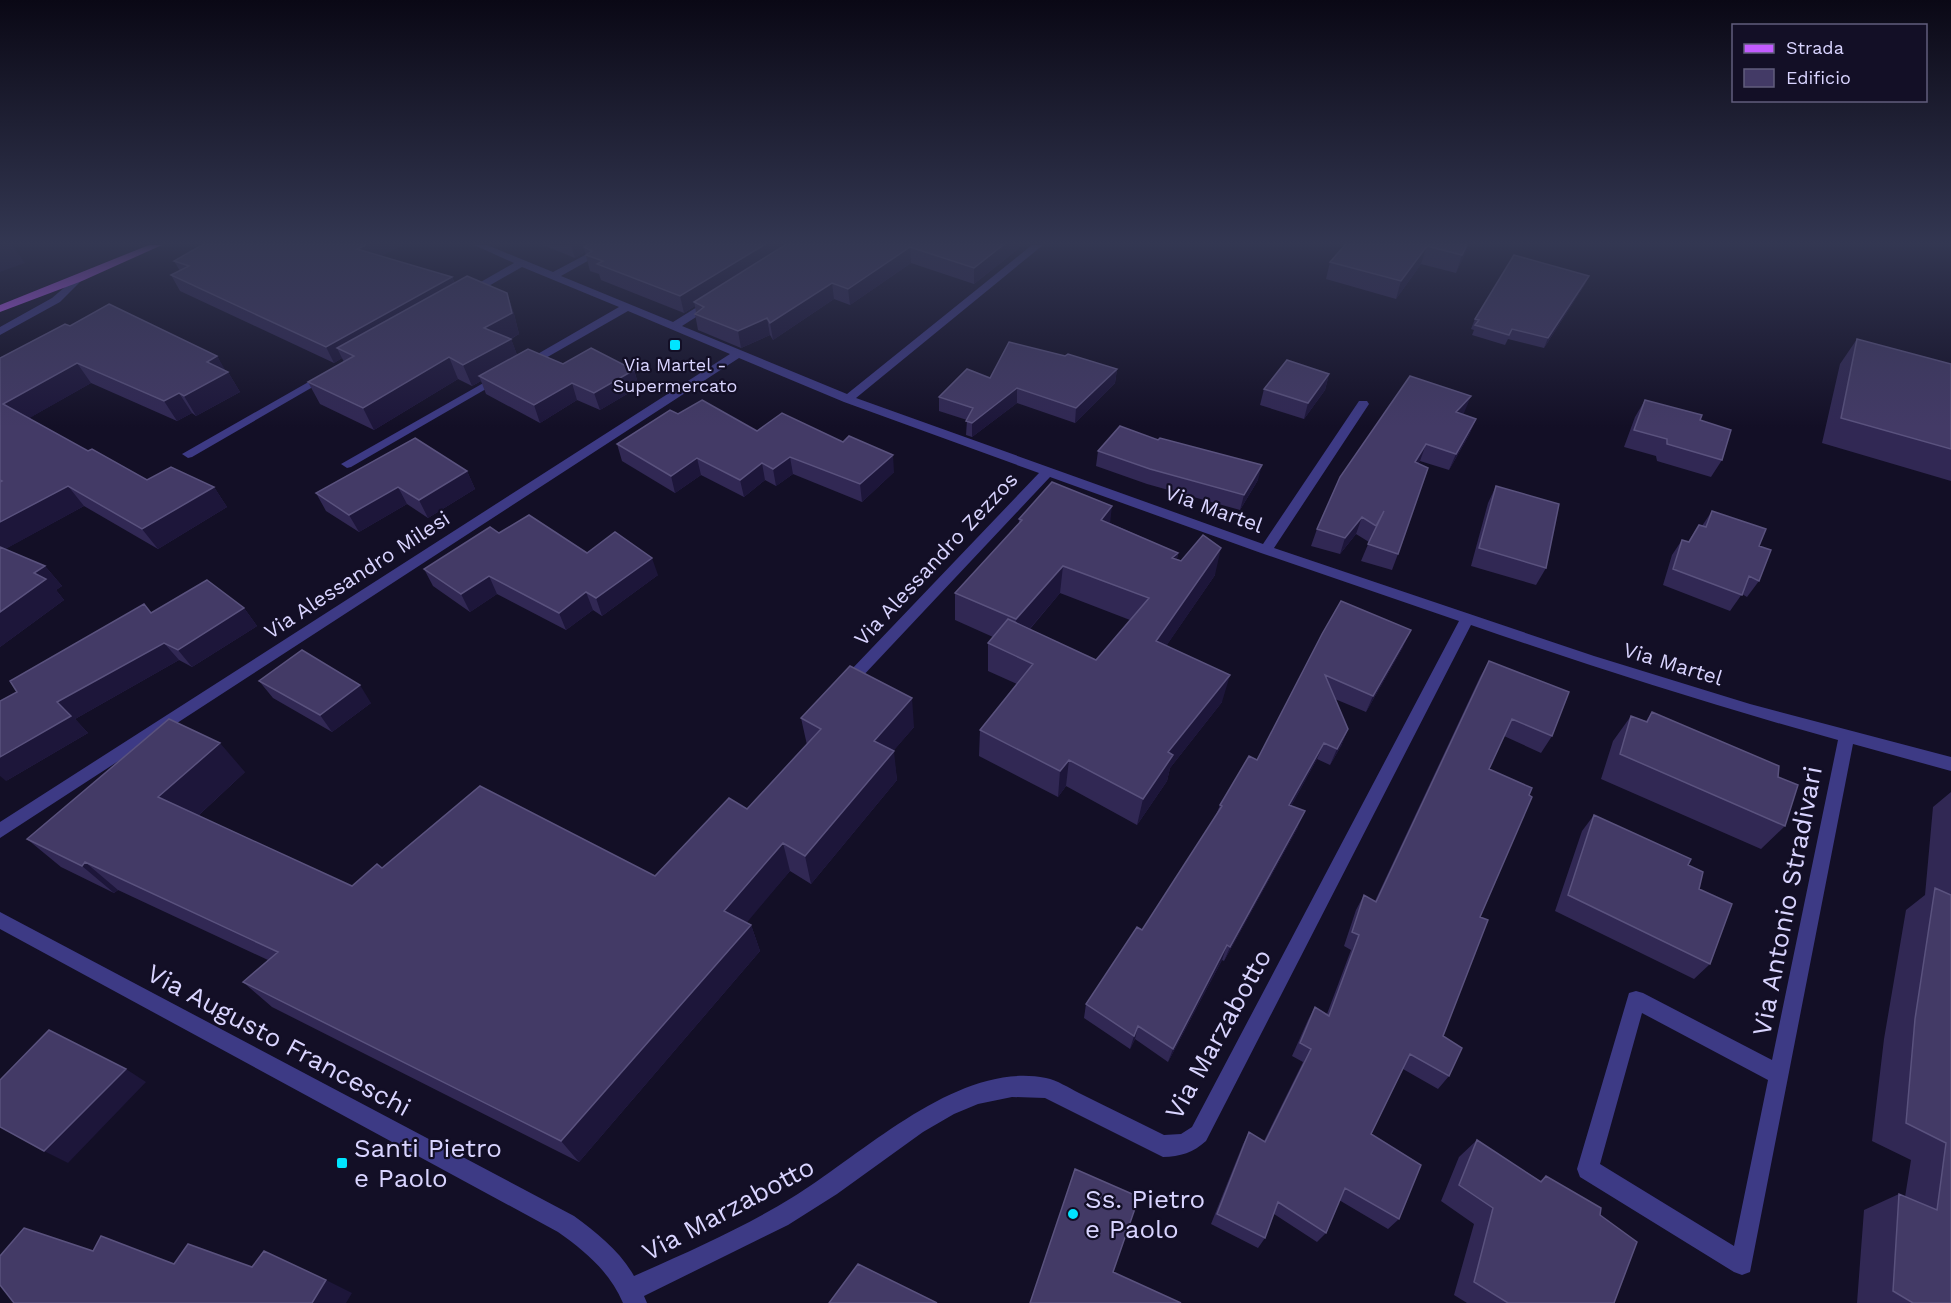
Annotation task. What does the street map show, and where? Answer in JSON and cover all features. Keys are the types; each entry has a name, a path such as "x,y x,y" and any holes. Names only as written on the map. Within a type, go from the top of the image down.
{"street":[{"path":"0,332 47,306"},
{"name":"Via Martel","path":"624,306 848,399 1266,550 1653,680 1951,764"},
{"path":"673,327 706,306"},
{"path":"848,399 963,306"},
{"path":"347,464 627,307"},
{"name":"Via Alessandro Milesi","path":"0,831 737,354"},
{"path":"188,454 332,371"},
{"path":"1266,550 1364,404"},
{"name":"Via Alessandro Zezzos","path":"855,675 1048,471"},
{"name":"Via Marzabotto","path":"633,1297 762,1227 831,1186 903,1132 962,1101 988,1091 1018,1086 1046,1088 1163,1146 1176,1147 1190,1143 1199,1134 1468,618"},
{"name":"Via Antonio Stradivari","path":"1780,1075 1636,1000 1588,1169 1742,1263 1780,1075 1847,736"},
{"name":"Via Augusto Franceschi","path":"0,920 566,1224 590,1241 613,1263 633,1297"}],"building":[{"path":"106,306 113,306 217,356 207,362 228,372 184,396 179,393 164,401 77,363 3,404 88,451 92,449 147,480 171,467 214,487 142,529 68,486 0,522 0,482 2,481 0,480 0,358 65,324 70,326"},
{"path":"237,306 400,306 326,347"},
{"path":"413,306 510,306 512,313 484,328 511,339 463,365 449,357 363,408 308,382 354,356 337,348"},
{"path":"702,306 797,306 770,323 767,318 738,331 695,314 704,307"},
{"path":"1483,306 1569,306 1548,338 1512,329 1509,335 1475,325 1479,320 1475,319"},
{"path":"1857,339 1951,364 1951,449 1841,418"},
{"path":"1009,342 1065,356 1068,354 1117,369 1076,408 1017,388 972,423 966,421 973,408 939,397 967,369 990,378"},
{"path":"591,348 634,370 594,393 572,383 534,405 479,376 528,349 563,364"},
{"path":"1287,360 1329,374 1308,403 1264,389"},
{"path":"1410,376 1471,396 1456,412 1476,419 1456,454 1426,444 1415,462 1428,468 1398,554 1368,544 1384,511 1376,526 1362,517 1345,538 1317,529 1340,477"},
{"path":"702,400 757,431 782,413 843,442 849,436 893,455 860,484 790,457 773,469 762,463 740,480 697,458 671,476 617,444 670,410 678,414"},
{"path":"1645,400 1702,415 1700,420 1731,430 1722,460 1667,444 1667,439 1634,430"},
{"path":"1120,426 1158,440 1160,438 1262,465 1244,495 1150,469 1098,451"},
{"path":"415,438 467,471 419,500 398,487 349,515 316,493"},
{"path":"1052,482 1112,506 1101,520 1178,553 1172,558 1181,561 1203,535 1221,548 1156,641 1230,675 1168,752 1173,755 1143,799 1069,760 1060,771 980,730 1033,664 988,643 1008,619 1096,660 1149,598 1063,566 1016,619 955,593 1022,520 1019,519"},
{"path":"1496,486 1559,504 1546,568 1479,548"},
{"path":"1712,511 1766,529 1759,546 1771,550 1759,581 1749,576 1742,595 1673,569 1682,540 1689,542 1699,525 1706,527"},
{"path":"529,515 587,553 615,532 652,558 596,598 586,592 559,613 489,576 461,594 424,569 490,527 499,533"},
{"path":"0,547 45,566 34,573 46,579 0,612"},
{"path":"207,580 244,608 178,650 164,643 57,702 71,716 0,757 0,701 17,692 10,681 144,604 151,613"},
{"path":"1341,601 1411,630 1373,696 1325,675 1348,729 1337,749 1324,743 1289,805 1305,811 1230,947 1227,945 1173,1049 1138,1026 1134,1036 1086,1004 1137,927 1142,930 1222,806 1220,805 1249,756 1257,760"},
{"path":"302,650 360,685 320,715 259,681"},
{"path":"1489,661 1569,692 1552,736 1512,719 1489,769 1532,788 1529,795 1532,797 1480,917 1488,920 1443,1036 1462,1048 1449,1076 1410,1054 1371,1134 1421,1165 1399,1219 1345,1188 1326,1233 1278,1202 1265,1238 1217,1214 1249,1132 1265,1142 1311,1049 1300,1043 1315,1007 1329,1016 1359,935 1352,932 1364,895 1376,902"},
{"path":"850,666 912,698 874,741 894,751 805,856 783,843 724,911 751,925 561,1141 243,982 278,952 85,862 82,866 27,839 169,719 220,743 158,797 352,886 377,864 382,868 480,786 655,876 729,798 747,809 821,729 801,718"},
{"path":"1652,712 1779,766 1778,777 1798,785 1785,826 1620,754 1631,716 1647,722"},
{"path":"1594,815 1691,859 1688,865 1703,872 1699,889 1732,904 1710,964 1568,895"},
{"path":"1935,888 1951,895 1951,1303 1913,1303 1893,1291 1899,1194 1937,1210 1946,1143 1906,1123 1915,1019"},
{"path":"49,1030 126,1069 44,1151 0,1127 0,1080"},
{"path":"1477,1140 1541,1182 1546,1176 1601,1208 1600,1215 1637,1242 1614,1303 1508,1303 1474,1282 1493,1208 1459,1185"},
{"path":"1075,1169 1139,1197 1113,1272 1181,1303 1030,1303"},
{"path":"24,1228 93,1251 101,1236 174,1264 188,1244 252,1267 264,1251 326,1280 312,1303 14,1303 0,1285 0,1256"},
{"path":"858,1264 937,1303 829,1303"}],"place":[{"name":"Via Martel - Supermercato","path":"675,345"},
{"name":"Santi Pietro e Paolo","path":"342,1163"},
{"name":"Ss. Pietro e Paolo","path":"1073,1214"}]}
